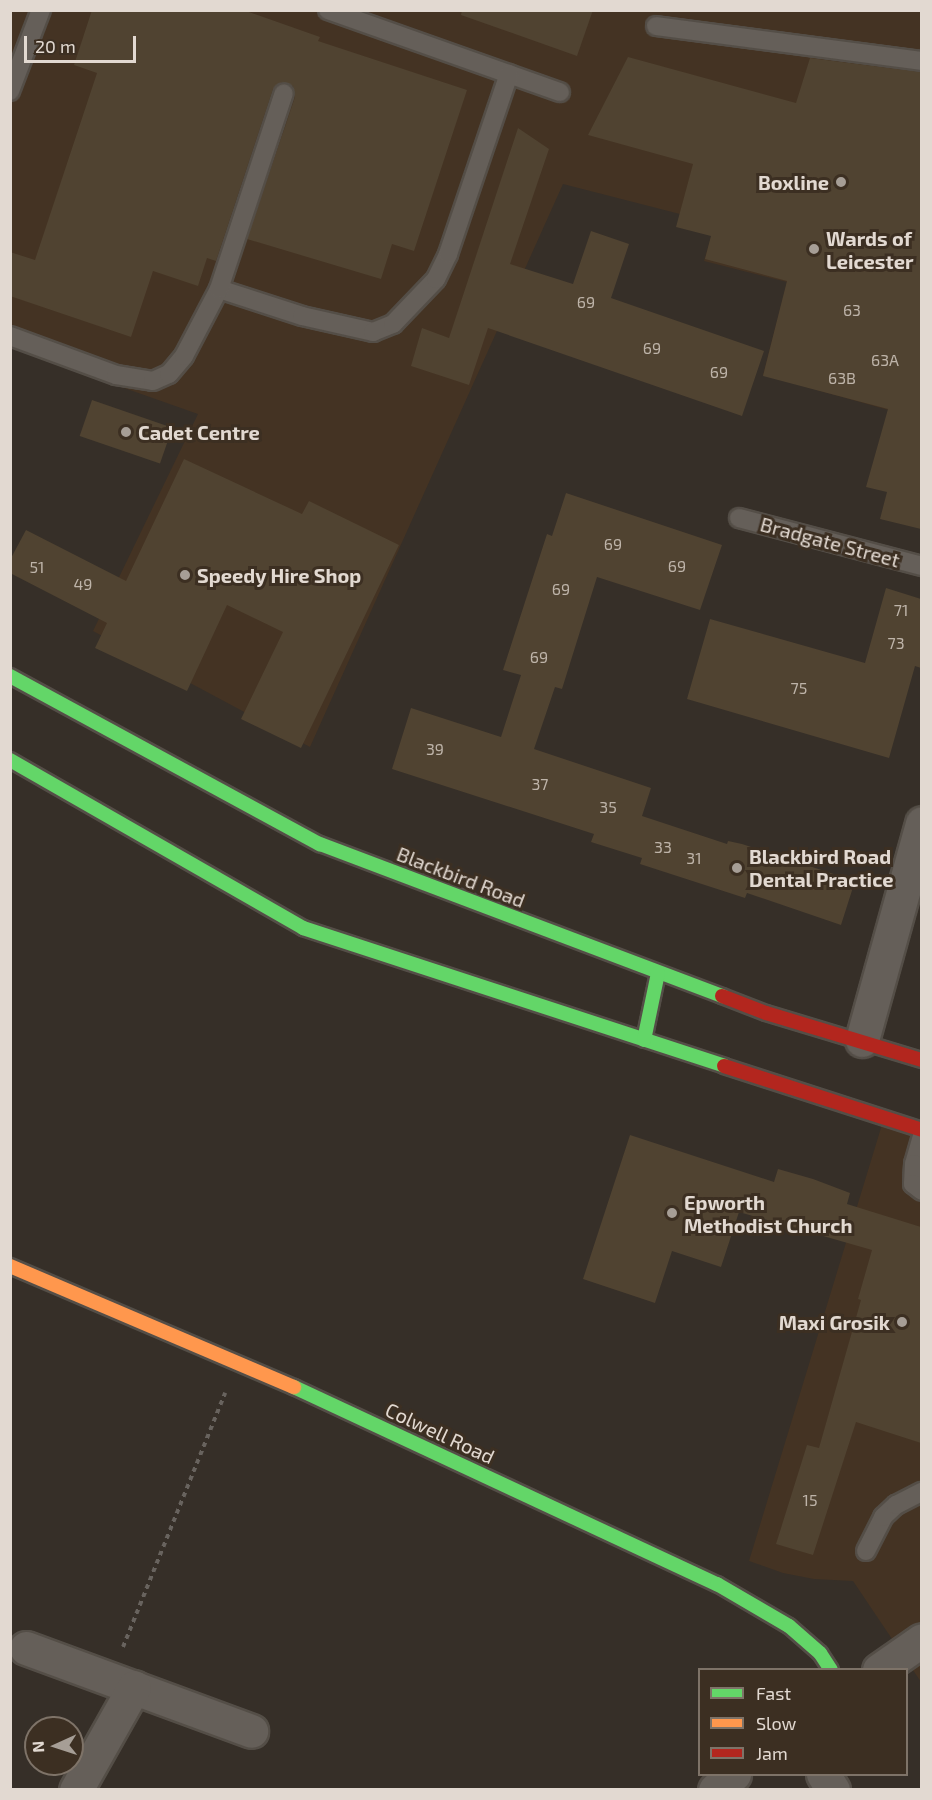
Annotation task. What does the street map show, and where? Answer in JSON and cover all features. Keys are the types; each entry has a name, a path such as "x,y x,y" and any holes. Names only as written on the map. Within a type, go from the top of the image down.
{"main road":[{"name":"Blackbird Road","path":"10,676 320,844 766,1013 862,1040 921,1060"},
{"path":"10,760 303,928 921,1130"},
{"path":"644,1040 658,973"},
{"name":"Colwell Road","path":"10,1266 238,1361 717,1584 789,1626 820,1653 830,1668"}],"street":[{"path":"862,1040 921,823"},
{"path":"882,1668 921,1640"},
{"path":"26,1648 251,1731"},
{"path":"76,1790 122,1683"},
{"path":"715,1790 732,1776"},
{"path":"824,1776 833,1790"}],"lane":[{"path":"10,91 41,10"},
{"path":"328,10 560,92"},
{"path":"656,26 921,61"},
{"path":"219,289 302,316 373,332 393,324 436,279 444,262 509,74"},
{"path":"10,336 116,375 153,381 169,374 184,356 219,289 284,93"},
{"name":"Bradgate Street","path":"739,518 921,566"},
{"path":"921,1136 914,1164 913,1184 921,1191"},
{"path":"866,1551 883,1516 903,1500 921,1492"}],"path":[{"path":"122,1683 238,1361"}],"shaded area":[{"path":"11,11 921,11 921,419 763,375 787,282 704,261 715,223 563,184 310,747 93,631 198,414 11,348"},
{"path":"884,1118 921,1130 921,1682 853,1581 814,1579 783,1573 749,1561"}],"building":[{"path":"92,10 243,10 320,37 318,41 467,90 414,251 392,244 381,279 247,239 295,97 293,86 282,82 273,89 216,261 207,258 198,286 153,271 131,337 10,296 10,252 35,260 97,73 74,65"},
{"path":"462,10 593,10 577,56 461,15"},
{"path":"628,57 796,103 810,58 921,72 921,529 880,519 887,492 866,487 888,409 763,376 787,281 705,259 711,236 676,227 693,164 588,135"},
{"path":"518,128 549,149 510,264 573,284 591,231 629,244 611,298 764,351 742,416 488,328 469,385 411,366 422,328 449,338"},
{"name":"Cadet Centre","path":"92,400 172,428 160,464 80,436"},
{"path":"184,459 302,514 309,501 399,545 301,748 241,719 283,632 227,605 187,691 95,648 107,623 10,573 10,560 26,530 126,581"},
{"path":"566,493 722,545 700,610 597,577 562,689 555,687 534,749 651,788 642,816 727,844 728,841 742,844 855,881 841,925 747,893 745,898 640,864 642,858 591,842 594,834 392,769 411,708 501,737 521,675 503,670 547,534 552,536"},
{"path":"886,588 921,599 921,668 915,666 889,758 687,699 710,619 865,663"},
{"path":"630,1135 774,1182 778,1169 813,1179 850,1193 847,1204 921,1227 921,1443 856,1422 813,1555 776,1544 807,1445 819,1448 861,1300 858,1299 872,1250 739,1212 721,1267 672,1251 655,1303 583,1279"}],"traffic: fast":[{"path":"10,676 320,844 722,996"},
{"path":"10,760 303,928 724,1066"},
{"path":"644,1040 658,973"},
{"path":"294,1387 717,1584 789,1626 820,1653 830,1668"}],"traffic: slow":[{"path":"10,1266 294,1387"}],"traffic: jam":[{"path":"722,996 766,1013 922,1060"},
{"path":"724,1066 922,1130"}],"place":[{"name":"Boxline","path":"841,182"},
{"name":"Wards of Leicester","path":"814,249"},
{"name":"Cadet Centre","path":"126,432"},
{"name":"Speedy Hire Shop","path":"185,575"},
{"name":"Blackbird Road Dental Practice","path":"737,868"},
{"name":"Epworth Methodist Church","path":"672,1213"},
{"name":"Maxi Grosik","path":"902,1322"}]}
